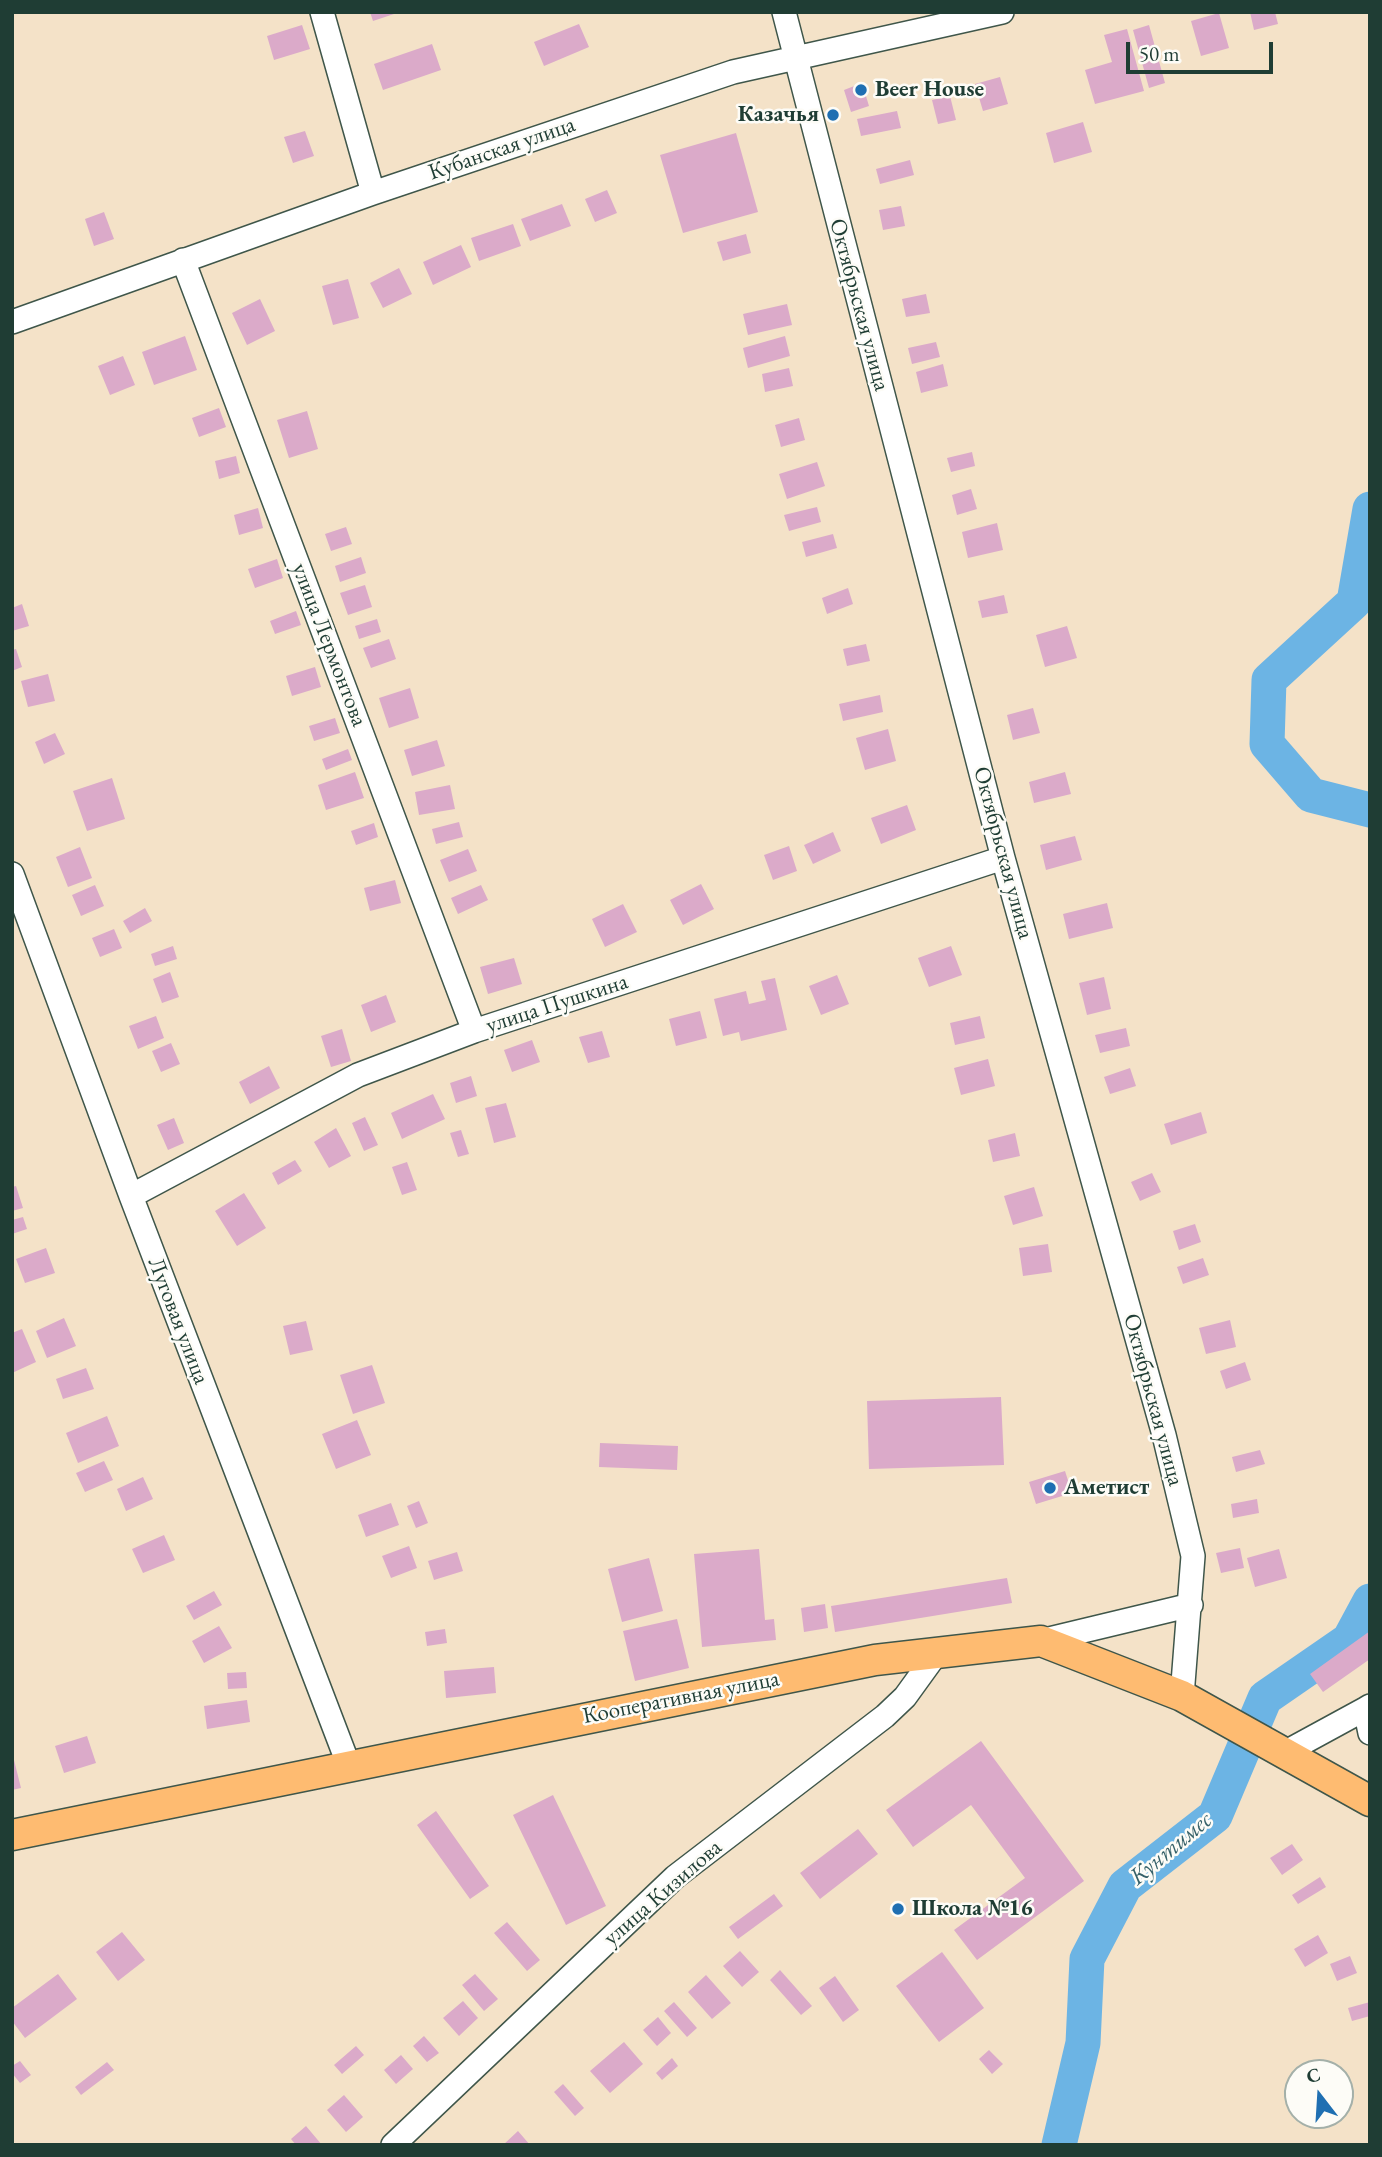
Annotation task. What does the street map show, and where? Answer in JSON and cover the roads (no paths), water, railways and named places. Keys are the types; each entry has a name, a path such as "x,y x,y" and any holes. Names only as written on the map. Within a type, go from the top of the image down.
{"main road":[{"name":"Кооперативная улица","path":"16,1837 173,1800 874,1660 939,1650 1041,1641"},
{"path":"1041,1641 1182,1696 1370,1801"}],"street":[{"path":"322,12 373,193"},
{"name":"Октябрьская улица","path":"785,12 1003,858 1164,1435 1194,1556 1182,1696"},
{"name":"Кубанская улица","path":"12,322 373,193 733,72 1003,12"},
{"name":"улица Лермонтова","path":"183,260 474,1031"},
{"name":"улица Пушкина","path":"131,1196 358,1075 474,1031 1003,858"},
{"name":"Луговая улица","path":"12,874 131,1196 349,1766"},
{"name":"Кооперативная улица","path":"1041,1641 1191,1605"},
{"name":"улица Кизилова","path":"393,2145 675,1877 885,1716 905,1697 939,1650"},
{"path":"1286,1752 1367,1707 1370,1733"}],"waterway":[{"name":"Кунтимес","path":"1370,509 1354,602 1269,680 1267,744 1311,795 1370,810"},
{"name":"Кунтимес","path":"1059,2145 1083,2043 1087,1959 1125,1886 1215,1816 1265,1698 1349,1640 1370,1601"}],"place":[{"name":"Beer House","path":"861,90"},
{"name":"Казачья","path":"833,115"},
{"name":"Аметист","path":"1050,1488"},
{"name":"Школа №16","path":"898,1909"}]}
